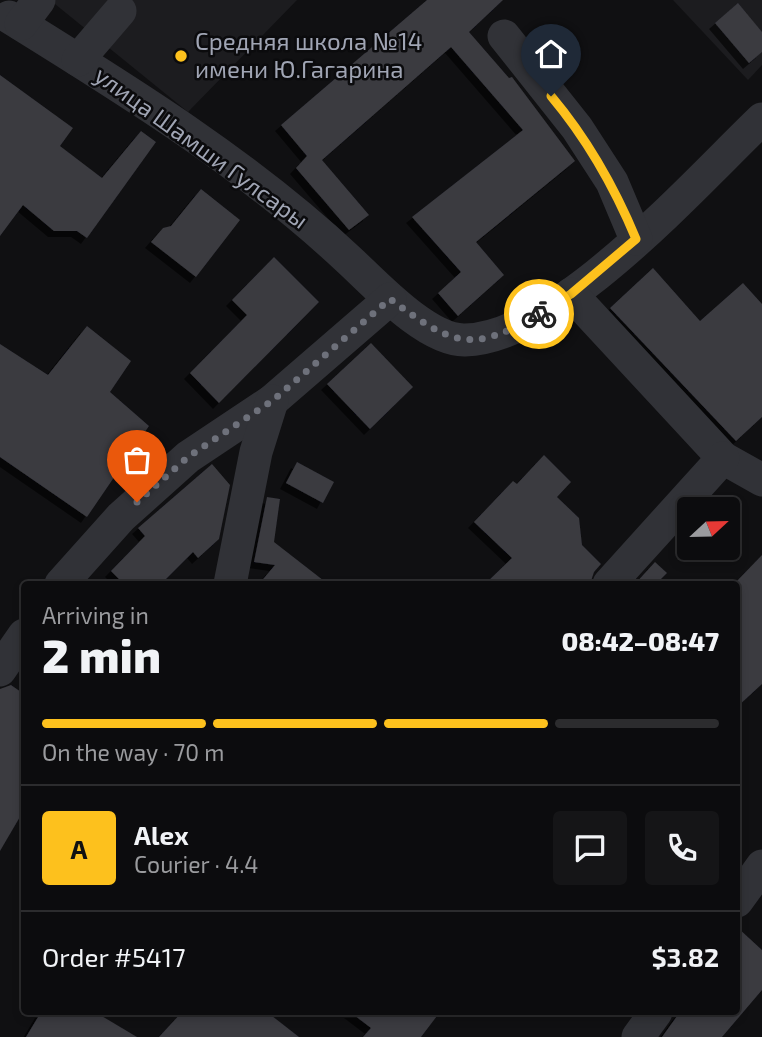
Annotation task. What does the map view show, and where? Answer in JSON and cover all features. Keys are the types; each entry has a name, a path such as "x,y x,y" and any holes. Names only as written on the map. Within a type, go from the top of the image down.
{"street":[{"path":"78,60 120,11"},
{"name":"улица Шамши Гулсары","path":"14,12 78,60 270,192 390,299 437,333 462,340 489,337 520,325 571,294 636,239 762,120"},
{"path":"504,36 578,128 611,182 636,239"},
{"path":"571,294 723,458 762,480"},
{"path":"64,581 121,517 188,457 272,401 390,299"},
{"path":"231,581 256,452 272,401"},
{"path":"612,581 723,458"},
{"path":"0,670 21,639"},
{"path":"740,897 762,866"},
{"path":"638,1037 654,1015"}],"shaded area":[{"name":"Средняя школа №14 имени Ю.Гагарина","path":"50,0 297,0 188,112"},
{"path":"673,0 762,0 762,65 748,80"}],"building":[{"path":"427,0 503,0 469,32 509,78 512,77 575,161 476,242 504,275 458,316 438,293 461,272 412,217 523,130 451,47 322,160 369,215 349,230 296,168 307,156 281,125"},
{"path":"738,3 762,32 762,52 749,63 715,23"},
{"path":"552,49 569,73 562,78 543,55"},
{"path":"0,75 73,128 60,146 102,178 141,131 156,142 87,238 77,231 54,231 23,205 0,236"},
{"path":"201,189 240,220 196,277 151,242 163,228 171,226"},
{"path":"274,257 319,302 219,403 190,373 247,315 232,300"},
{"path":"653,268 700,321 743,283 762,304 762,417 736,441 610,308"},
{"path":"87,326 131,361 110,392 149,426 87,517 0,457 0,344 48,375"},
{"path":"371,343 413,387 370,429 327,384"},
{"path":"544,455 571,482 557,497 579,518 582,545 601,564 591,581 488,581 512,558 474,522 513,481 517,484"},
{"path":"297,462 334,482 323,503 286,483"},
{"path":"212,464 230,485 219,539 198,558 193,552 164,581 121,581 111,571 145,536 138,528"},
{"path":"267,497 280,499 274,542 324,581 262,581 275,565 254,562"},
{"path":"762,555 762,684 740,704 740,581 737,581"},
{"path":"655,562 667,573 659,581 638,581"},
{"path":"11,685 21,692 21,815 0,851 0,689"},
{"path":"740,930 762,950 762,990 722,1037 662,1037 678,1015 740,1015"},
{"path":"39,1015 100,1015 137,1037 26,1037"},
{"path":"179,1015 271,1015 299,1037 159,1037"},
{"path":"354,1015 438,1015 421,1037 363,1037 371,1028"}],"way so far":[{"path":"137,502 188,457 272,401 317,359 390,299 437,333 462,340 489,337 539,314"}],"place":[{"name":"Средняя школа №14 имени Ю.Гагарина","path":"181,56"}],"route":[{"path":"539,314 571,294 636,239 611,182 578,128 551,96"}]}
